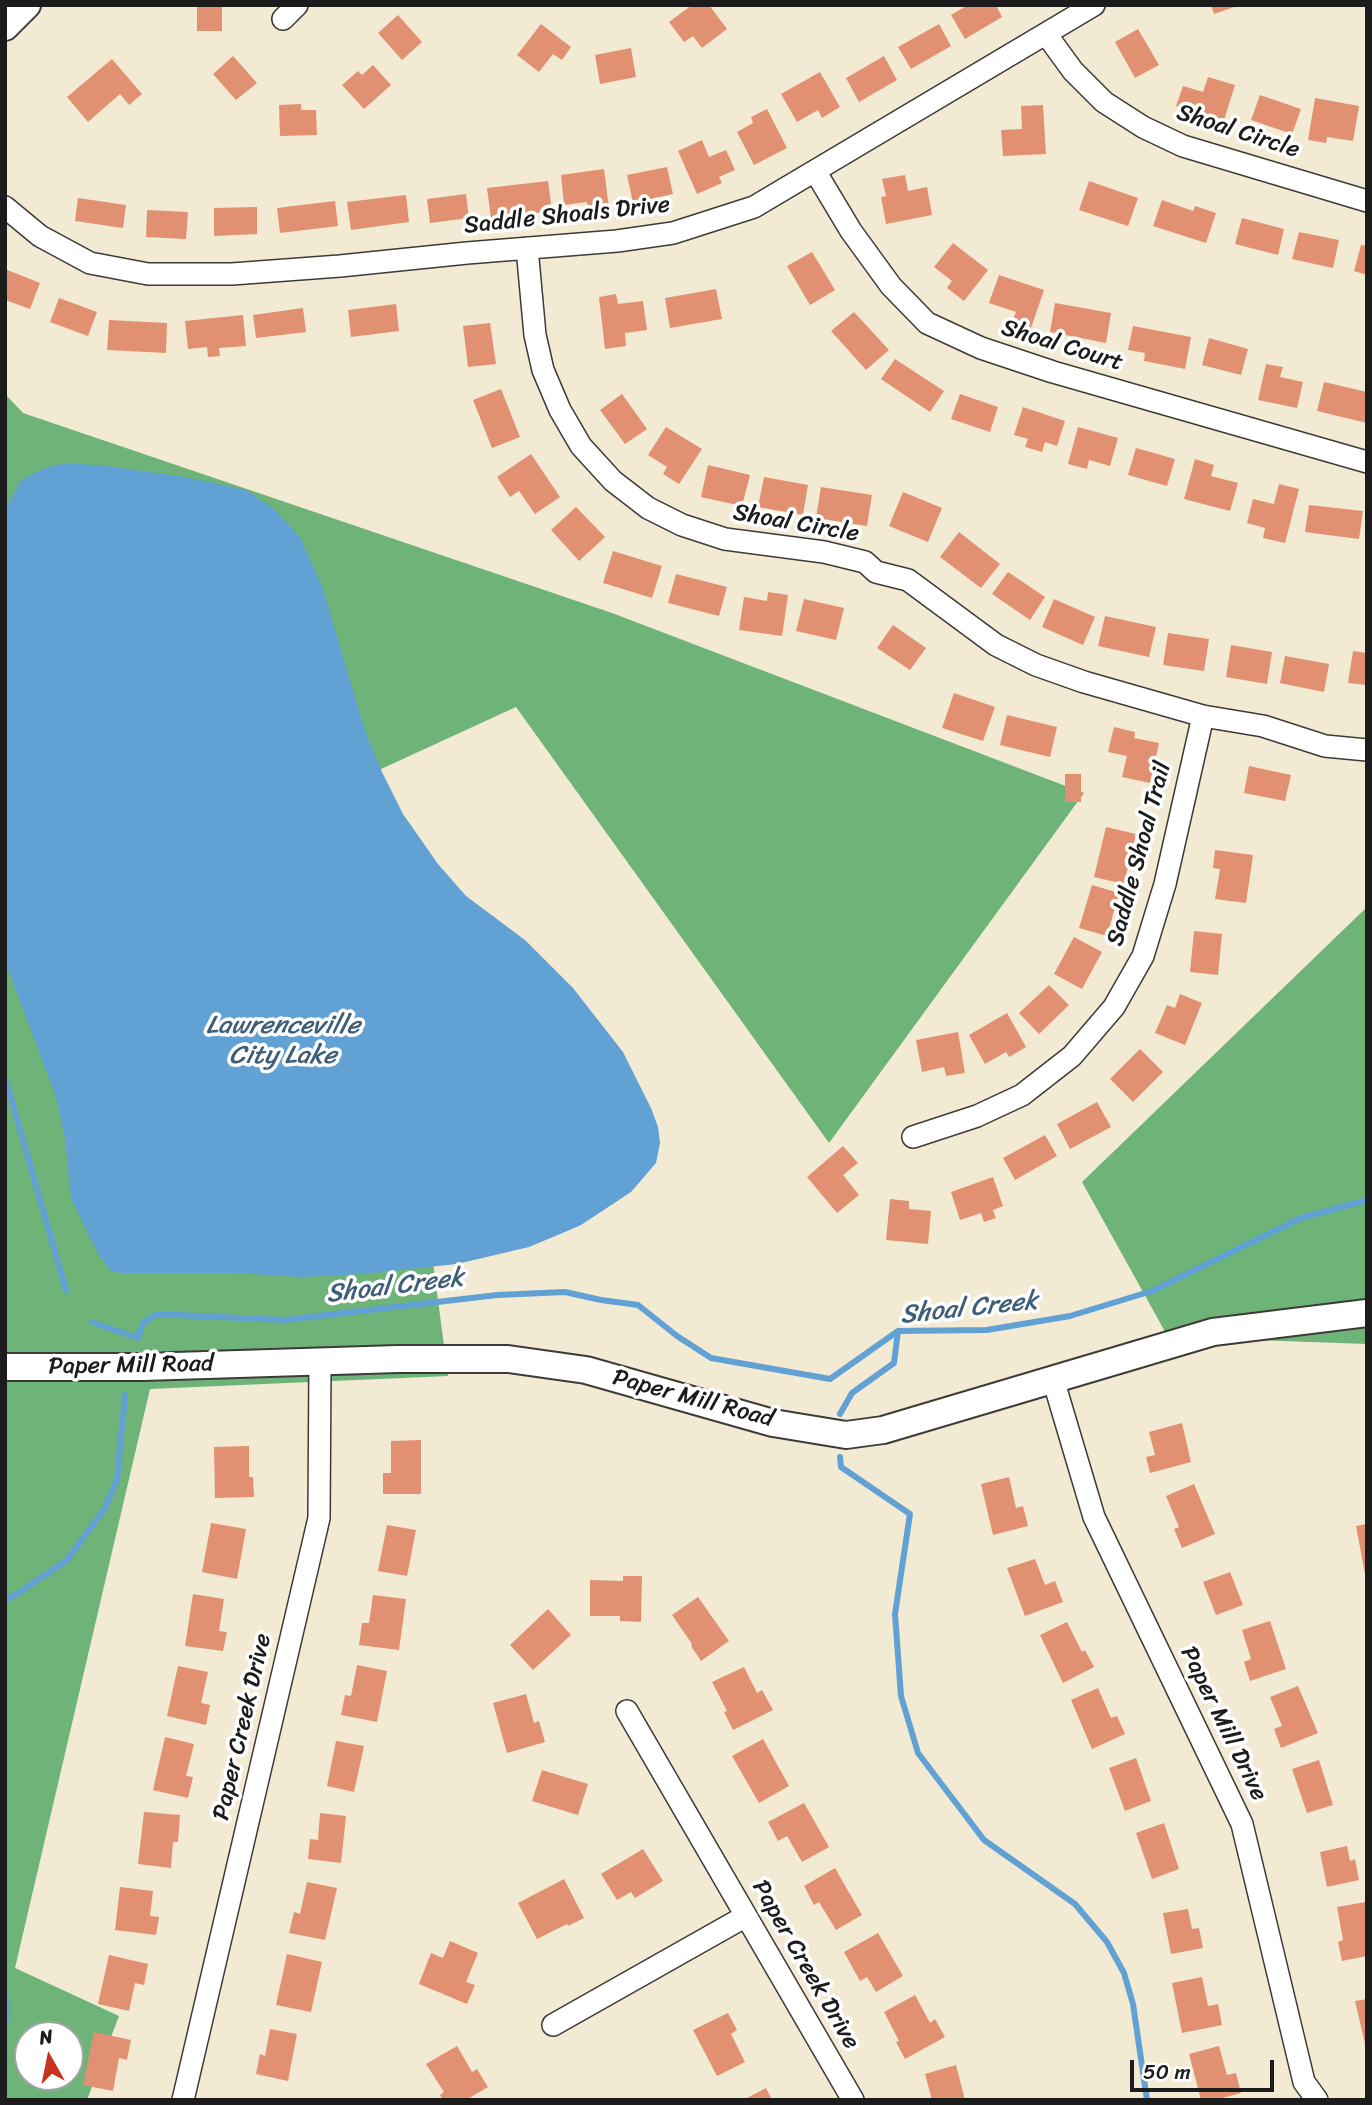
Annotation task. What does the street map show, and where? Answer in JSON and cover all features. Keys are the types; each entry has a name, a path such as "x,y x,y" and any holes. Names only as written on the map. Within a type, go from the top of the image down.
{"street":[{"path":"5,27 27,5"},
{"name":"Saddle Shoals Drive","path":"5,207 40,236 90,263 148,274 232,274 340,266 617,241 673,233 754,207 1094,5"},
{"name":"Shoal Circle","path":"1045,34 1073,71 1104,102 1143,127 1183,146 1367,201"},
{"name":"Shoal Court","path":"816,171 851,231 891,286 927,323 981,348 1053,372 1367,462"},
{"name":"Shoal Circle","path":"527,248 535,335 543,370 560,410 582,446 613,481 648,508 682,525 725,539 824,552 865,562 877,572 908,580 996,645 1036,665 1084,682 1203,716 1262,726 1325,746 1367,750"},
{"name":"Saddle Shoal Trail","path":"913,1136 977,1116 1022,1096 1072,1056 1114,1007 1143,956 1165,884 1203,716"},
{"name":"Paper Mill Road","path":"5,1367 143,1367 398,1359 508,1359 586,1370 773,1423 846,1434 883,1430 1213,1332 1367,1313"},
{"name":"Paper Creek Drive","path":"183,2100 319,1518 320,1362"},
{"name":"Paper Mill Drive","path":"1053,1379 1094,1517 1242,1824 1304,2082 1317,2100"},
{"name":"Paper Creek Drive","path":"627,1711 853,2100"},
{"path":"553,2025 746,1916"}],"green space":[{"path":"5,394 23,413 612,613 1084,793 829,1143 516,707 194,855 433,1262 448,1376 150,1389 15,1968 119,2016 87,2100 5,2100"},
{"path":"1367,907 1367,1344 1168,1337 1082,1182"}],"water":[{"name":"Lawrenceville City Lake","path":"66,463 185,477 246,490 274,509 300,537 323,589 365,731 403,814 438,864 466,896 525,940 573,988 623,1052 651,1108 660,1143 656,1163 631,1192 581,1225 529,1247 457,1264 363,1274 302,1277 111,1271 97,1252 71,1198 65,1138 56,1097 5,961 5,511 21,480 45,468"}],"building":[{"path":"197,5 222,5 222,31 197,31"},
{"path":"692,5 709,5 727,29 702,48 693,36 684,42 669,22"},
{"path":"968,5 996,5 1002,17 965,39 951,15"},
{"path":"1211,5 1237,5 1237,6 1214,14"},
{"path":"398,15 422,42 402,60 378,33"},
{"path":"541,24 571,47 562,60 553,54 539,72 517,55"},
{"path":"939,24 951,46 911,69 898,47"},
{"path":"1138,29 1159,65 1135,78 1115,42"},
{"path":"631,48 636,77 600,84 595,55"},
{"path":"233,56 257,83 236,100 213,74"},
{"path":"884,56 897,80 859,102 846,78"},
{"path":"112,59 142,94 129,105 120,94 88,122 67,97"},
{"path":"373,65 391,85 364,109 342,85 358,71 362,75"},
{"path":"820,72 840,107 822,118 818,110 797,122 781,94"},
{"path":"1208,77 1235,85 1224,120 1176,106 1183,86 1203,92"},
{"path":"1260,95 1301,109 1292,134 1251,120"},
{"path":"1315,98 1359,106 1353,141 1327,137 1326,143 1308,140"},
{"path":"301,104 301,110 316,110 317,135 280,136 279,105"},
{"path":"1043,105 1046,154 1003,156 1001,130 1022,129 1021,106"},
{"path":"767,109 787,148 754,165 737,132 753,123 751,117"},
{"path":"702,140 709,157 726,150 735,170 719,177 722,183 697,194 678,151"},
{"path":"667,167 673,194 633,203 627,175"},
{"path":"604,169 609,208 588,211 587,202 564,205 561,175"},
{"path":"905,175 908,191 927,187 932,215 886,224 881,197 886,196 882,179"},
{"path":"548,181 552,211 491,218 487,188"},
{"path":"1089,181 1138,198 1128,226 1079,210"},
{"path":"466,194 469,218 430,223 427,199"},
{"path":"406,195 409,222 351,230 347,202"},
{"path":"78,198 126,205 123,228 75,221"},
{"path":"1162,200 1193,211 1195,206 1216,213 1206,243 1153,226"},
{"path":"335,201 338,226 280,233 277,208"},
{"path":"257,207 257,234 214,236 214,208"},
{"path":"147,210 188,212 186,239 146,237"},
{"path":"1242,218 1284,229 1278,255 1235,244"},
{"path":"1299,232 1339,240 1333,268 1292,259"},
{"path":"953,243 988,270 964,301 947,288 952,281 934,267"},
{"path":"1361,245 1367,246 1367,275 1354,271"},
{"path":"812,252 835,290 810,305 787,266"},
{"path":"5,269 40,283 30,309 5,300"},
{"path":"999,275 1044,290 1031,328 1012,321 1016,312 989,303"},
{"path":"716,289 722,319 670,328 665,298"},
{"path":"616,294 618,304 643,301 647,330 625,333 626,346 605,349 599,297"},
{"path":"59,298 97,312 88,336 50,322"},
{"path":"1055,303 1111,313 1106,343 1050,332"},
{"path":"396,304 399,331 351,337 348,310"},
{"path":"303,308 306,332 256,338 253,315"},
{"path":"854,312 889,350 866,370 831,331"},
{"path":"243,315 246,346 219,348 220,356 208,357 207,347 188,349 185,321"},
{"path":"109,320 167,323 166,353 107,350"},
{"path":"490,323 496,364 468,367 463,326"},
{"path":"1133,326 1191,337 1185,369 1144,361 1145,353 1128,350"},
{"path":"1209,338 1248,349 1241,375 1202,365"},
{"path":"895,359 944,391 930,412 881,379"},
{"path":"1266,364 1283,367 1280,377 1303,382 1297,408 1258,400"},
{"path":"1324,382 1367,392 1367,423 1317,411"},
{"path":"501,389 520,437 492,448 473,400"},
{"path":"622,394 647,429 625,444 600,410"},
{"path":"960,394 998,407 990,432 951,419"},
{"path":"1023,407 1065,421 1057,446 1045,442 1042,452 1025,447 1028,439 1014,435"},
{"path":"666,427 702,449 679,484 663,474 667,467 648,455"},
{"path":"1078,427 1118,438 1110,466 1089,460 1087,469 1068,464"},
{"path":"1136,448 1175,459 1167,486 1128,475"},
{"path":"531,454 560,497 535,514 519,491 510,497 497,477"},
{"path":"1195,459 1214,465 1211,476 1238,483 1230,511 1184,499"},
{"path":"708,465 750,475 742,506 701,497"},
{"path":"764,477 808,485 803,515 758,507"},
{"path":"1279,484 1299,489 1285,543 1263,538 1265,528 1247,523 1253,499 1274,504"},
{"path":"821,487 872,495 867,526 816,518"},
{"path":"903,492 942,508 928,542 889,526"},
{"path":"1309,505 1363,511 1359,539 1305,532"},
{"path":"576,507 605,537 579,561 551,530"},
{"path":"959,532 1000,564 981,588 940,557"},
{"path":"613,551 662,566 652,598 603,583"},
{"path":"1008,572 1045,597 1030,620 992,594"},
{"path":"676,574 727,587 719,616 668,603"},
{"path":"768,592 788,595 782,636 739,630 744,597 767,601"},
{"path":"804,599 844,608 836,640 796,631"},
{"path":"1054,599 1095,617 1083,645 1042,627"},
{"path":"1105,616 1156,627 1149,657 1098,646"},
{"path":"893,625 926,648 910,670 877,648"},
{"path":"1168,633 1209,639 1204,671 1163,665"},
{"path":"1231,645 1272,652 1267,684 1226,677"},
{"path":"1353,651 1367,653 1367,685 1348,683"},
{"path":"1285,656 1329,664 1324,692 1280,683"},
{"path":"954,693 995,707 983,741 942,728"},
{"path":"1007,715 1057,727 1050,757 1000,745"},
{"path":"1114,727 1135,732 1134,738 1159,743 1150,783 1122,777 1127,756 1108,752"},
{"path":"1249,766 1291,775 1285,801 1244,793"},
{"path":"1065,774 1081,774 1081,802 1065,802"},
{"path":"1106,827 1136,834 1124,884 1094,877"},
{"path":"1215,850 1253,855 1246,903 1215,899 1220,869 1213,868"},
{"path":"1092,885 1119,893 1107,936 1079,928"},
{"path":"1194,931 1222,934 1218,975 1190,972"},
{"path":"1074,937 1102,952 1082,989 1054,974"},
{"path":"1049,985 1069,1005 1039,1034 1019,1013"},
{"path":"1180,994 1202,1003 1185,1045 1155,1033 1167,1005 1175,1008"},
{"path":"1007,1013 1026,1047 1009,1057 1006,1052 985,1064 969,1035"},
{"path":"958,1032 965,1073 946,1076 944,1067 922,1072 916,1040"},
{"path":"1140,1049 1163,1072 1133,1102 1110,1079"},
{"path":"1097,1102 1111,1127 1070,1149 1057,1124"},
{"path":"1045,1135 1057,1156 1015,1180 1003,1158"},
{"path":"843,1146 858,1163 843,1175 859,1195 837,1213 807,1177"},
{"path":"993,1177 1003,1206 993,1210 996,1218 984,1222 981,1213 960,1220 951,1192"},
{"path":"890,1199 909,1201 909,1209 931,1211 928,1244 886,1240"},
{"path":"1182,1423 1191,1462 1150,1473 1146,1457 1155,1455 1149,1432"},
{"path":"421,1440 421,1494 383,1494 383,1473 391,1473 391,1441"},
{"path":"249,1446 249,1477 253,1477 254,1497 215,1498 214,1447"},
{"path":"1009,1477 1016,1508 1023,1506 1028,1526 993,1535 981,1484"},
{"path":"1194,1484 1215,1534 1182,1548 1174,1529 1179,1527 1166,1496"},
{"path":"211,1523 246,1529 237,1579 202,1572"},
{"path":"1367,1524 1367,1574 1365,1574 1356,1526"},
{"path":"387,1525 416,1530 407,1576 378,1571"},
{"path":"1035,1559 1045,1585 1055,1581 1063,1602 1025,1616 1007,1568"},
{"path":"1230,1572 1243,1605 1216,1615 1203,1582"},
{"path":"623,1576 642,1576 641,1622 620,1621 620,1616 590,1616 590,1580 623,1581"},
{"path":"193,1594 224,1599 219,1631 227,1632 223,1651 185,1646"},
{"path":"373,1595 406,1599 399,1650 359,1645 362,1623 369,1623"},
{"path":"698,1597 729,1641 701,1661 672,1615"},
{"path":"548,1609 571,1635 533,1670 510,1645"},
{"path":"1270,1621 1286,1669 1250,1681 1244,1662 1251,1659 1242,1630"},
{"path":"1067,1622 1082,1652 1085,1650 1094,1667 1063,1683 1040,1635"},
{"path":"357,1665 387,1671 377,1722 341,1715 345,1695 351,1696"},
{"path":"178,1666 208,1672 201,1703 210,1705 206,1725 167,1716"},
{"path":"744,1667 757,1693 762,1690 773,1710 733,1730 724,1712 727,1711 712,1682"},
{"path":"1298,1686 1318,1733 1281,1748 1274,1729 1282,1726 1270,1697"},
{"path":"1098,1688 1111,1718 1117,1716 1125,1734 1092,1749 1071,1700"},
{"path":"526,1694 534,1723 539,1721 545,1742 507,1753 493,1703"},
{"path":"165,1737 194,1744 186,1776 193,1777 188,1798 153,1790"},
{"path":"763,1739 789,1786 759,1803 732,1756"},
{"path":"336,1741 364,1746 354,1792 327,1786"},
{"path":"1136,1758 1151,1801 1125,1811 1109,1768"},
{"path":"1319,1760 1333,1805 1307,1813 1292,1769"},
{"path":"542,1770 588,1784 578,1815 532,1801"},
{"path":"804,1803 829,1847 802,1862 787,1836 778,1841 768,1822"},
{"path":"144,1812 180,1815 178,1842 173,1842 171,1868 138,1864"},
{"path":"320,1813 346,1816 341,1863 308,1859 310,1839 318,1840"},
{"path":"1164,1823 1179,1869 1152,1879 1136,1833"},
{"path":"1347,1846 1350,1861 1355,1859 1359,1880 1327,1887 1320,1852"},
{"path":"643,1849 663,1881 635,1898 631,1892 617,1900 601,1874"},
{"path":"835,1868 862,1915 836,1930 819,1902 814,1905 804,1886"},
{"path":"564,1879 584,1918 537,1939 518,1903"},
{"path":"307,1882 337,1888 325,1940 289,1933 294,1912 300,1914"},
{"path":"120,1887 153,1891 150,1916 159,1917 156,1935 115,1930"},
{"path":"1366,1902 1367,1956 1342,1961 1338,1942 1343,1940 1337,1907"},
{"path":"1188,1909 1192,1929 1199,1928 1203,1948 1171,1954 1163,1913"},
{"path":"878,1933 903,1976 876,1992 867,1977 860,1981 844,1952"},
{"path":"450,1941 478,1953 466,1982 475,1985 467,2004 419,1984 431,1953 443,1958"},
{"path":"287,1954 322,1962 311,2012 276,2005"},
{"path":"109,1955 148,1964 144,1985 135,1983 129,2011 98,2004"},
{"path":"1202,1977 1208,2006 1218,2004 1222,2025 1182,2033 1172,1983"},
{"path":"915,1995 930,2023 935,2019 945,2037 905,2059 884,2012"},
{"path":"1367,1999 1367,2048 1366,2048 1355,2001"},
{"path":"728,2013 737,2030 731,2034 745,2062 717,2076 693,2030"},
{"path":"270,2029 297,2034 288,2081 256,2074 260,2054 265,2056"},
{"path":"94,2032 131,2040 127,2060 119,2058 113,2091 84,2085"},
{"path":"457,2046 472,2072 477,2069 488,2087 466,2100 443,2100 440,2095 444,2092 426,2064"},
{"path":"1219,2046 1227,2075 1236,2073 1241,2093 1215,2100 1201,2100 1189,2054"},
{"path":"956,2065 965,2100 932,2100 925,2074"},
{"path":"766,2088 772,2100 743,2100"}],"waterway":[{"path":"5,1077 66,1290"},
{"name":"Shoal Creek","path":"92,1322 138,1338 143,1323 157,1314 284,1320 497,1295 565,1292 638,1305 677,1336 711,1358 830,1379 898,1331 987,1330 1070,1316 1152,1291 1301,1218 1367,1200"},
{"path":"840,1414 852,1393 894,1363 898,1331"},
{"name":"Shoal Creek","path":"5,1600 67,1560 105,1508 117,1479 125,1395"},
{"path":"840,1457 841,1467 910,1514 895,1614 901,1696 918,1753 984,1840 1075,1904 1107,1942 1124,1973 1133,2004 1147,2100"},
{"path":"5,1989 5,2028"}]}
